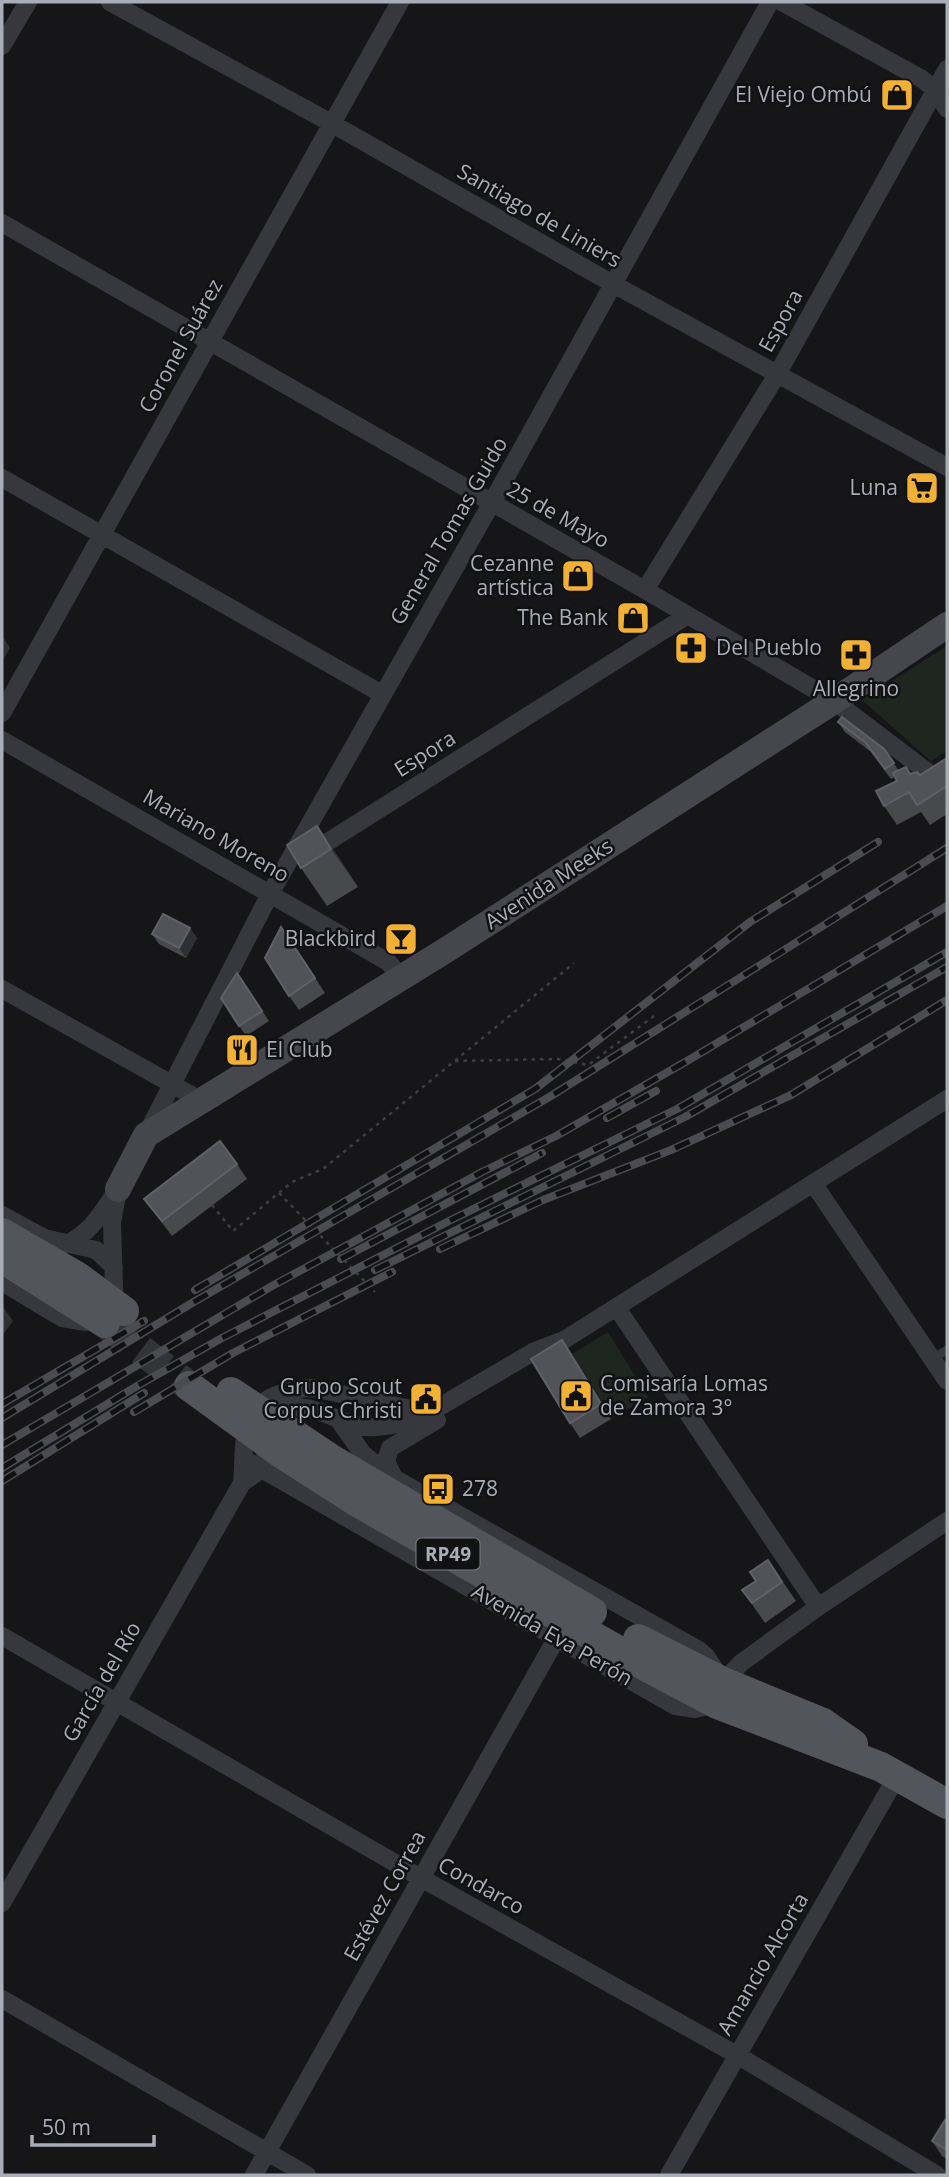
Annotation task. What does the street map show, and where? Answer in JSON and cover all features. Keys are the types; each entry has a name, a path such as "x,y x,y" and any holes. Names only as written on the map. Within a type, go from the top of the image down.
{"main road":[{"path":"2,1233 78,1276 115,1317 2,1258"},
{"name":"RP49","path":"197,1381 650,1646 720,1693 823,1723 889,1771 947,1804"}],"street":[{"path":"2,46 28,2"},
{"name":"Santiago de Liniers","path":"110,2 331,123 613,284 947,467"},
{"name":"Coronel Suárez","path":"2,713 400,2"},
{"name":"General Tomas Guido","path":"146,1135 270,894 770,2"},
{"path":"782,2 922,79 935,90 947,109"},
{"name":"Espora","path":"645,590 778,373 947,69"},
{"name":"25 de Mayo","path":"2,223 688,615 835,701 929,773 943,773"},
{"path":"2,478 382,694"},
{"name":"Espora","path":"290,859 314,851 688,615"},
{"name":"Avenida Meeks","path":"146,1135 402,978 835,701 947,625"},
{"name":"Mariano Moreno","path":"2,740 388,962 402,978"},
{"path":"2,989 202,1101"},
{"path":"394,1478 386,1461 390,1448 434,1416 533,1352 564,1340 617,1308 947,1099"},
{"path":"64,1245 86,1232 118,1189 146,1135"},
{"path":"813,1183 940,1354 947,1381"},
{"path":"2,1282 62,1318 86,1322 104,1312 113,1297 112,1223 118,1189"},
{"path":"2,1215 44,1238 64,1245 96,1250 114,1267"},
{"path":"617,1308 818,1607"},
{"name":"García del Río","path":"242,1483 249,1421 255,1410 271,1398 295,1389 313,1388 434,1416"},
{"path":"263,1463 263,1433 270,1421 283,1411 298,1407 310,1408 363,1427 381,1427 434,1416"},
{"path":"338,1419 363,1454 394,1478 699,1650 706,1656 720,1693"},
{"name":"Avenida Eva Perón","path":"245,1454 556,1639 676,1706 695,1709 720,1693"},
{"name":"García del Río","path":"2,1903 242,1483 263,1463"},
{"path":"720,1693 741,1663 818,1607 947,1521"},
{"name":"Condarco","path":"2,1636 421,1878 737,2055 937,2175"},
{"name":"Estévez Correa","path":"254,2175 556,1639"},
{"name":"Amancio Alcorta","path":"669,2175 737,2055 889,1771"},
{"path":"2,1999 307,2175"}],"path":[{"path":"212,1205 233,1231 292,1182 323,1169 574,963"},
{"path":"455,1061 558,1059 589,1065 654,1016"},
{"path":"279,1193 375,1292"}],"shaded area":[{"path":"947,646 947,751 931,761 862,700"},
{"path":"608,1332 648,1397 611,1419 572,1354"}],"building":[{"path":"842,717 884,749 894,763 885,769 865,742 838,722"},
{"path":"947,758 947,786 917,805 909,792 884,806 876,791 897,781 893,773 906,767 910,774 917,772 920,775"},
{"path":"317,826 331,849 301,868 287,845"},
{"path":"163,914 190,928 179,948 152,934"},
{"path":"281,927 315,978 289,996 265,958"},
{"path":"237,973 262,1011 239,1026 221,998"},
{"path":"220,1141 237,1164 162,1221 144,1199"},
{"name":"Comisaría Lomas de Zamora 3°","path":"562,1340 601,1404 570,1423 531,1359"},
{"path":"768,1560 782,1582 752,1603 742,1590 756,1581 750,1572"},
{"path":"945,2120 947,2122 947,2150 932,2141"}],"tunnel":[{"path":"105,1323 189,1386"}],"railway":[{"path":"195,1290 535,1089 750,922 878,842"},
{"path":"2,1418 192,1303 551,1096 947,848"},
{"path":"2,1445 272,1286 482,1172 556,1136 947,906"},
{"path":"2,1468 222,1338 451,1220 677,1109 947,952"},
{"path":"375,1270 685,1117 947,967"},
{"path":"440,1249 543,1200 671,1150 791,1095 947,1000"},
{"path":"607,1118 656,1091"},
{"path":"341,1259 542,1153"},
{"path":"134,1412 233,1353 392,1272"},
{"path":"2,1404 144,1321"},
{"path":"2,1481 144,1393"}],"place":[{"name":"El Viejo Ombú","path":"897,95"},
{"name":"Luna","path":"922,488"},
{"name":"Cezanne artística","path":"578,576"},
{"name":"The Bank","path":"633,618"},
{"name":"Del Pueblo","path":"691,648"},
{"name":"Allegrino","path":"856,655"},
{"name":"Blackbird","path":"401,939"},
{"name":"El Club","path":"242,1050"},
{"name":"Comisaría Lomas de Zamora 3°","path":"576,1396"},
{"name":"Grupo Scout Corpus Christi","path":"426,1399"},
{"name":"278","path":"438,1489"}]}
